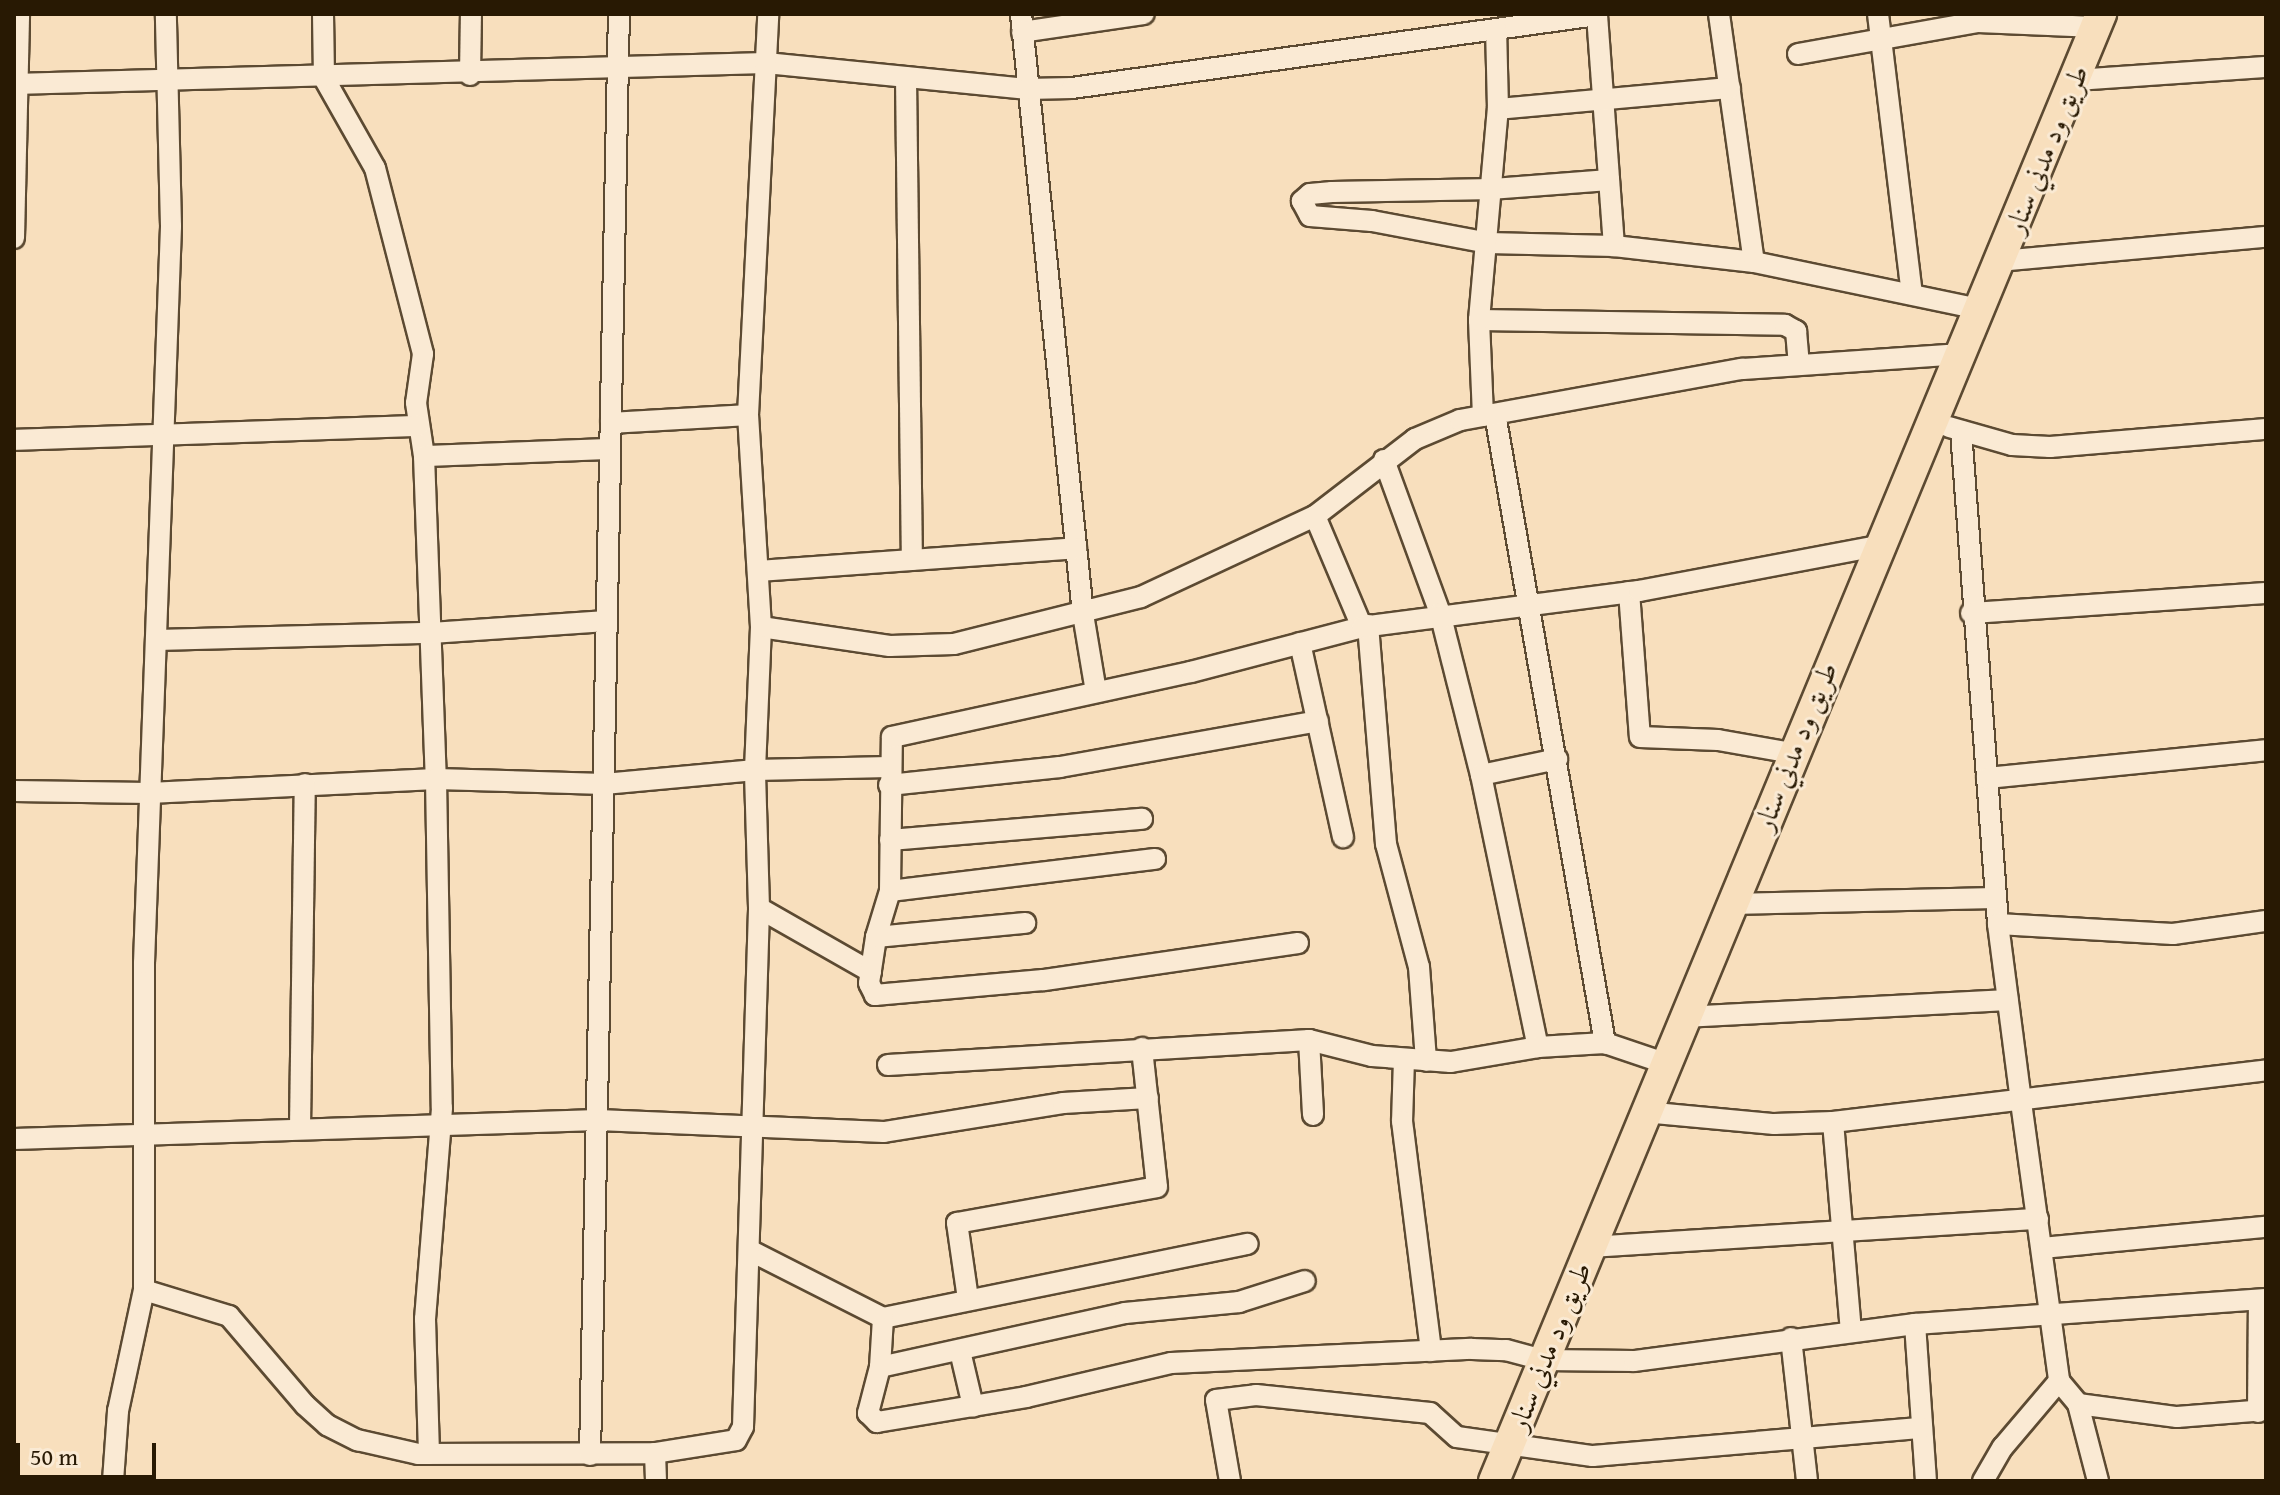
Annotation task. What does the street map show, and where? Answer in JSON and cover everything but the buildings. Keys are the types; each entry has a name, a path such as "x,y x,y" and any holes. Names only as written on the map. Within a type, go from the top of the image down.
{"highway":[{"name":"طريق ود مدني سنار","path":"1494,1481 1877,546 1962,354 2098,20"}],"street":[{"path":"14,238 19,14"},
{"path":"113,1481 118,1411 144,1290 149,793 166,436 171,226 165,80 166,14"},
{"path":"323,14 324,78 375,168 416,314 423,354 419,426 424,456 436,779 441,1123 425,1319 429,1454"},
{"path":"470,75 471,14"},
{"path":"590,1455 610,449 621,69 619,14"},
{"path":"144,1290 229,1316 327,1425 357,1440 429,1454 590,1455 655,1453 742,1436 749,1250 749,1123 759,908 755,770 761,627 748,415 768,14"},
{"path":"1096,692 1083,614 1026,89 1022,23 1144,14"},
{"path":"16,84 470,75 766,63 1026,89 1172,78 1599,14 1614,246"},
{"path":"1719,14 1754,262"},
{"path":"1878,14 1912,294"},
{"path":"1798,54 1998,21 2098,20"},
{"path":"1496,29 1498,109 1479,320 1489,415 1531,601 1605,1043"},
{"path":"2075,80 2266,67"},
{"path":"906,77 912,560"},
{"path":"1498,109 1730,88"},
{"path":"1609,180 1493,189 1332,192 1310,194 1302,201 1310,216 1372,221 1488,243 1614,246 1754,262 1979,309"},
{"path":"2000,261 2266,237"},
{"path":"1479,320 1785,325 1796,331 1799,363"},
{"path":"761,627 920,648 1083,614 1141,597 1315,516 1384,460 1436,429 1489,415 1799,363 1962,354"},
{"path":"611,423 748,415"},
{"path":"1932,422 2012,445 2050,447 2266,429"},
{"path":"14,440 419,426"},
{"path":"1961,431 1971,613 1998,924 2021,1102 2059,1381 2078,1404 2098,1481"},
{"path":"424,456 610,449"},
{"path":"1384,460 1440,613 1481,775 1538,1047"},
{"path":"1315,516 1365,626 1386,844 1419,967 1426,1061"},
{"path":"1298,943 1043,980 883,995 871,990 876,937 890,891 889,776 892,737 1096,692 1365,626 1531,601 1629,592 1877,546"},
{"path":"758,571 1076,548"},
{"path":"1629,592 1640,737 1718,740 1792,753"},
{"path":"1971,613 2266,593"},
{"path":"157,640 431,633 607,621"},
{"path":"1300,643 1343,837"},
{"path":"14,791 149,793 436,779 604,784 755,770 889,776 1060,767 1318,721"},
{"path":"1987,778 2266,750"},
{"path":"1481,775 1557,759"},
{"path":"300,1128 305,784"},
{"path":"890,840 1142,819"},
{"path":"890,891 1155,859"},
{"path":"1730,904 1996,898"},
{"path":"759,908 871,972"},
{"path":"1998,924 2173,934 2266,921"},
{"path":"876,937 1025,923"},
{"path":"1684,1017 2008,1000"},
{"path":"888,1065 1309,1040 1426,1061 1468,1061 1538,1047 1605,1043 1664,1063"},
{"path":"1309,1040 1313,1115"},
{"path":"968,1299 957,1223 1157,1187 1142,1048"},
{"path":"1404,1059 1402,1121 1431,1351"},
{"path":"1644,1112 1774,1124 1833,1122 2021,1102 2266,1070"},
{"path":"14,1139 598,1120 749,1123 884,1132 1063,1103 1148,1098"},
{"path":"1833,1122 1839,1230 1851,1331"},
{"path":"1590,1247 2038,1219"},
{"path":"2042,1248 2266,1227"},
{"path":"749,1250 883,1318 1248,1244"},
{"path":"880,1367 960,1351 1012,1335 1091,1324 1125,1313 1239,1302 1305,1281"},
{"path":"883,1318 880,1367 868,1413 877,1422 973,1406 1171,1363 1506,1350 1543,1360 1634,1361 1915,1324 2263,1300 2262,1411 2177,1417 2078,1404"},
{"path":"1915,1324 1926,1481"},
{"path":"1791,1338 1807,1481"},
{"path":"960,1351 973,1406"},
{"path":"1983,1481 2003,1447 2059,1381"},
{"path":"1230,1481 1215,1405 1231,1398 1294,1397 1367,1403 1381,1412 1430,1413 1449,1435 1507,1448 1621,1456 1803,1436 1922,1428"},
{"path":"655,1453 656,1481"}]}
